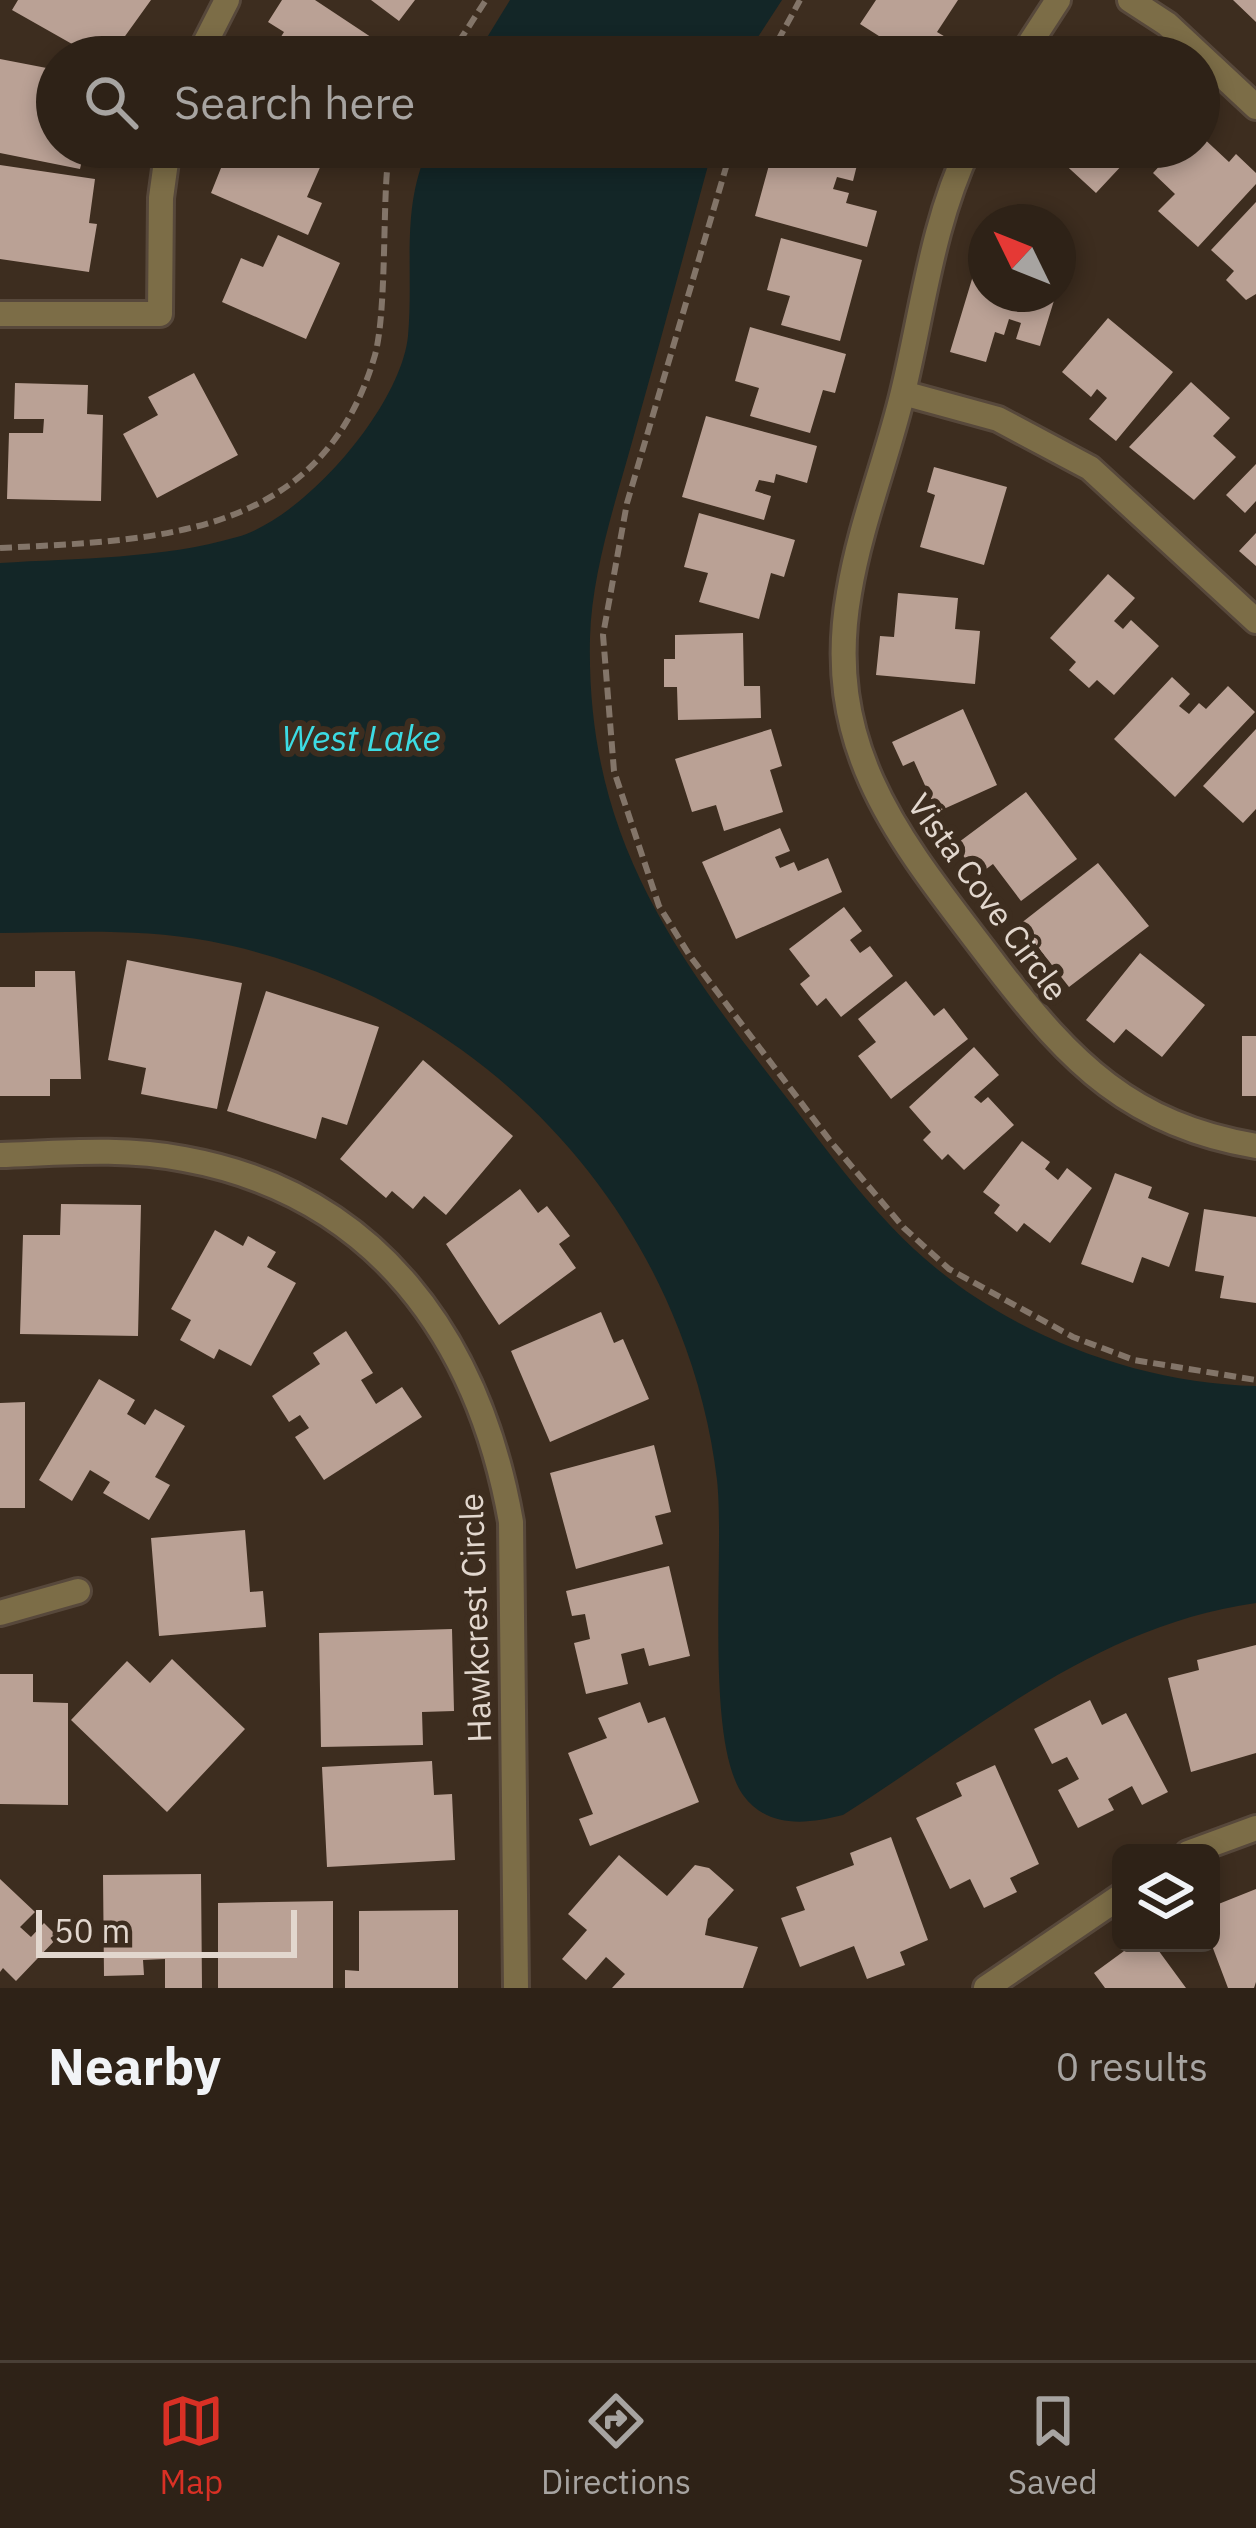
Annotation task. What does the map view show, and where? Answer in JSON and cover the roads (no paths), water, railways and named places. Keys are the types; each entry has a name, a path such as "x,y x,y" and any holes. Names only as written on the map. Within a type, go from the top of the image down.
{"street":[{"path":"209,36 227,0"},
{"path":"1035,36 1058,0"},
{"path":"1130,0 1180,36"},
{"path":"1220,73 1256,107"},
{"path":"0,314 160,314 165,168"},
{"name":"Vista Cove Circle","path":"959,168 946,195 903,393 849,589 843,635 845,698 874,797 898,837 1046,1030 1090,1076 1169,1124 1256,1146"},
{"path":"903,393 998,419 1090,467 1256,621"},
{"name":"Hawkcrest Circle","path":"0,1155 125,1152 181,1158 281,1190 370,1247 410,1287 452,1343 499,1453 511,1522 516,1988"},
{"path":"0,1613 79,1591"},
{"path":"1213,1844 1256,1828"},
{"path":"986,1988 1112,1902"}],"water":[{"path":"510,0 782,0 759,36 488,36"},
{"name":"West Lake","path":"707,168 606,536 590,638 592,705 601,766 639,876 665,927 733,1028 863,1195 924,1258 997,1311 1080,1350 1167,1376 1256,1386 1256,1603 1197,1615 1089,1658 989,1717 843,1815 802,1822 776,1819 743,1795 731,1769 720,1691 717,1480 698,1385 645,1257 602,1189 551,1129 494,1075 430,1029 361,991 287,961 209,941 157,934 0,933 0,563 179,550 237,537 264,526 319,484 369,425 401,364 408,336 411,216 420,170"}]}
